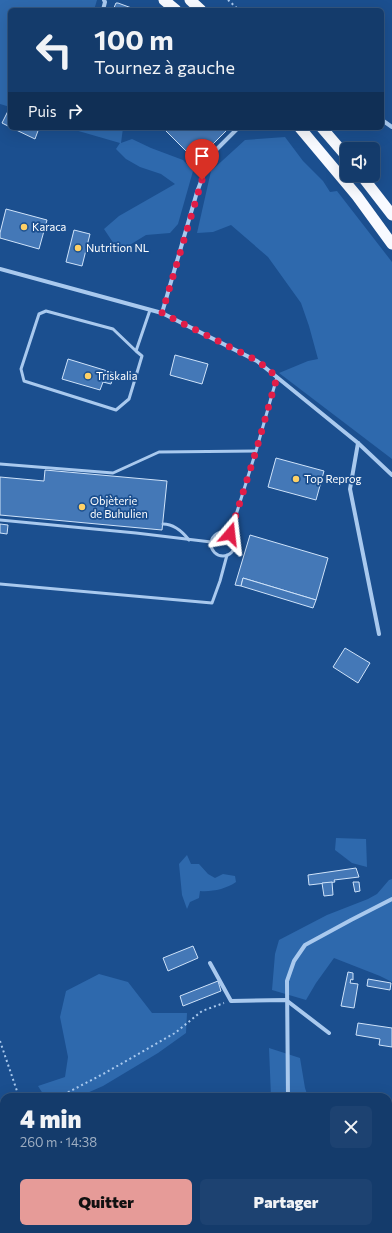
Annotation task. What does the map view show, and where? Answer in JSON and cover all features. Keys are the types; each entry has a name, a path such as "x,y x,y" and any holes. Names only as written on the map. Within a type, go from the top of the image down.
{"highway":[{"path":"164,0 174,8"},
{"path":"190,0 199,8"},
{"path":"302,130 357,196 392,244"},
{"path":"324,130 340,149"},
{"path":"366,182 392,215"}],"street":[{"path":"162,313 197,192 211,155 236,130"},
{"path":"0,269 162,313 258,361 358,443 392,475"},
{"path":"358,443 350,489 379,634"},
{"path":"288,1093 286,981 294,961 305,945 392,899"},
{"path":"210,963 231,1001 286,1000 329,1033"}],"lane":[{"path":"136,351 150,310"},
{"path":"46,311 113,329 136,351 142,356 129,399 116,410 24,382 21,369 39,314 46,311"},
{"path":"230,534 277,377"},
{"path":"0,464 113,473 159,452 256,451"},
{"path":"0,520 211,542"},
{"path":"162,524 168,524 182,531 189,540"},
{"path":"0,584 212,603 227,556 235,548 234,540 230,534 220,532 214,536 211,542 213,550 215,553 227,556"}],"path":[{"path":"228,0 237,8"},
{"path":"67,1093 175,1033 202,1011 231,1001"},
{"path":"0,1041 18,1093"}],"shaded area":[{"path":"0,0 97,0 95,8 8,8 8,106 0,104"},
{"path":"75,130 123,130 121,143 132,139 183,160 193,171 178,224 170,233 146,235 128,246 114,244 104,229 119,216 175,184 161,174 140,167 126,159 116,149 120,143"},
{"path":"285,137 303,161 323,181 330,192 337,191 392,262 392,459 279,373 308,361 318,359 301,303 268,257 231,225 213,232 197,233 211,171 245,140"},
{"path":"336,838 366,839 367,867 352,863 335,850"},
{"path":"187,855 191,864 199,864 208,874 215,878 223,874 235,876 236,882 219,890 200,891 199,898 190,902 187,909 182,895 179,864"},
{"path":"392,879 392,982 334,958 306,1000 272,990 275,954 279,940 327,915 368,899 377,894 389,880"},
{"path":"99,974 128,982 152,1013 187,1013 186,1033 158,1053 103,1086 87,1093 42,1093 38,1086 65,1077 68,1057 60,1017 66,991"},
{"path":"269,1048 300,1058 307,1093 271,1093"}],"building":[{"path":"116,3 118,3 132,8 114,8"},
{"path":"8,111 8,126 2,123"},
{"path":"16,130 38,130 35,139"},
{"path":"165,130 227,130 196,161"},
{"name":"Karaca","path":"6,209 47,220 39,249 0,238"},
{"name":"Nutrition NL","path":"74,230 90,234 82,266 66,262"},
{"path":"175,355 208,364 202,384 170,375"},
{"name":"Triskalia","path":"68,359 114,373 111,384 103,382 100,390 62,379"},
{"name":"Top Reprog","path":"276,458 324,471 316,500 268,487"},
{"name":"Objèterie de Buhulien","path":"45,470 167,481 162,530 0,515 0,477 44,481"},
{"path":"0,524 8,525 7,534 0,533"},
{"path":"250,535 328,558 316,600 243,578 241,586 235,585"},
{"path":"243,578 316,600 313,608 241,586"},
{"path":"345,648 370,663 358,683 333,667"},
{"path":"356,868 359,877 309,885 308,875"},
{"path":"332,882 333,895 324,896 322,883"},
{"path":"353,882 359,882 360,891 355,892"},
{"path":"193,946 198,958 168,971 163,958"},
{"path":"348,972 353,973 353,980 351,979 350,983 358,984 354,1008 341,1006"},
{"path":"368,979 391,983 390,990 367,986"},
{"path":"218,981 221,991 183,1006 180,996"},
{"path":"358,1023 392,1028 392,1047 379,1045 380,1039 356,1035"}],"place":[{"name":"Karaca","path":"24,227"},
{"name":"Nutrition NL","path":"78,248"},
{"name":"Triskalia","path":"88,376"},
{"name":"Top Reprog","path":"296,479"},
{"name":"Objèterie de Buhulien","path":"82,507"}],"route":[{"path":"202,180 197,192 162,313 258,361 277,377 230,534"}]}
